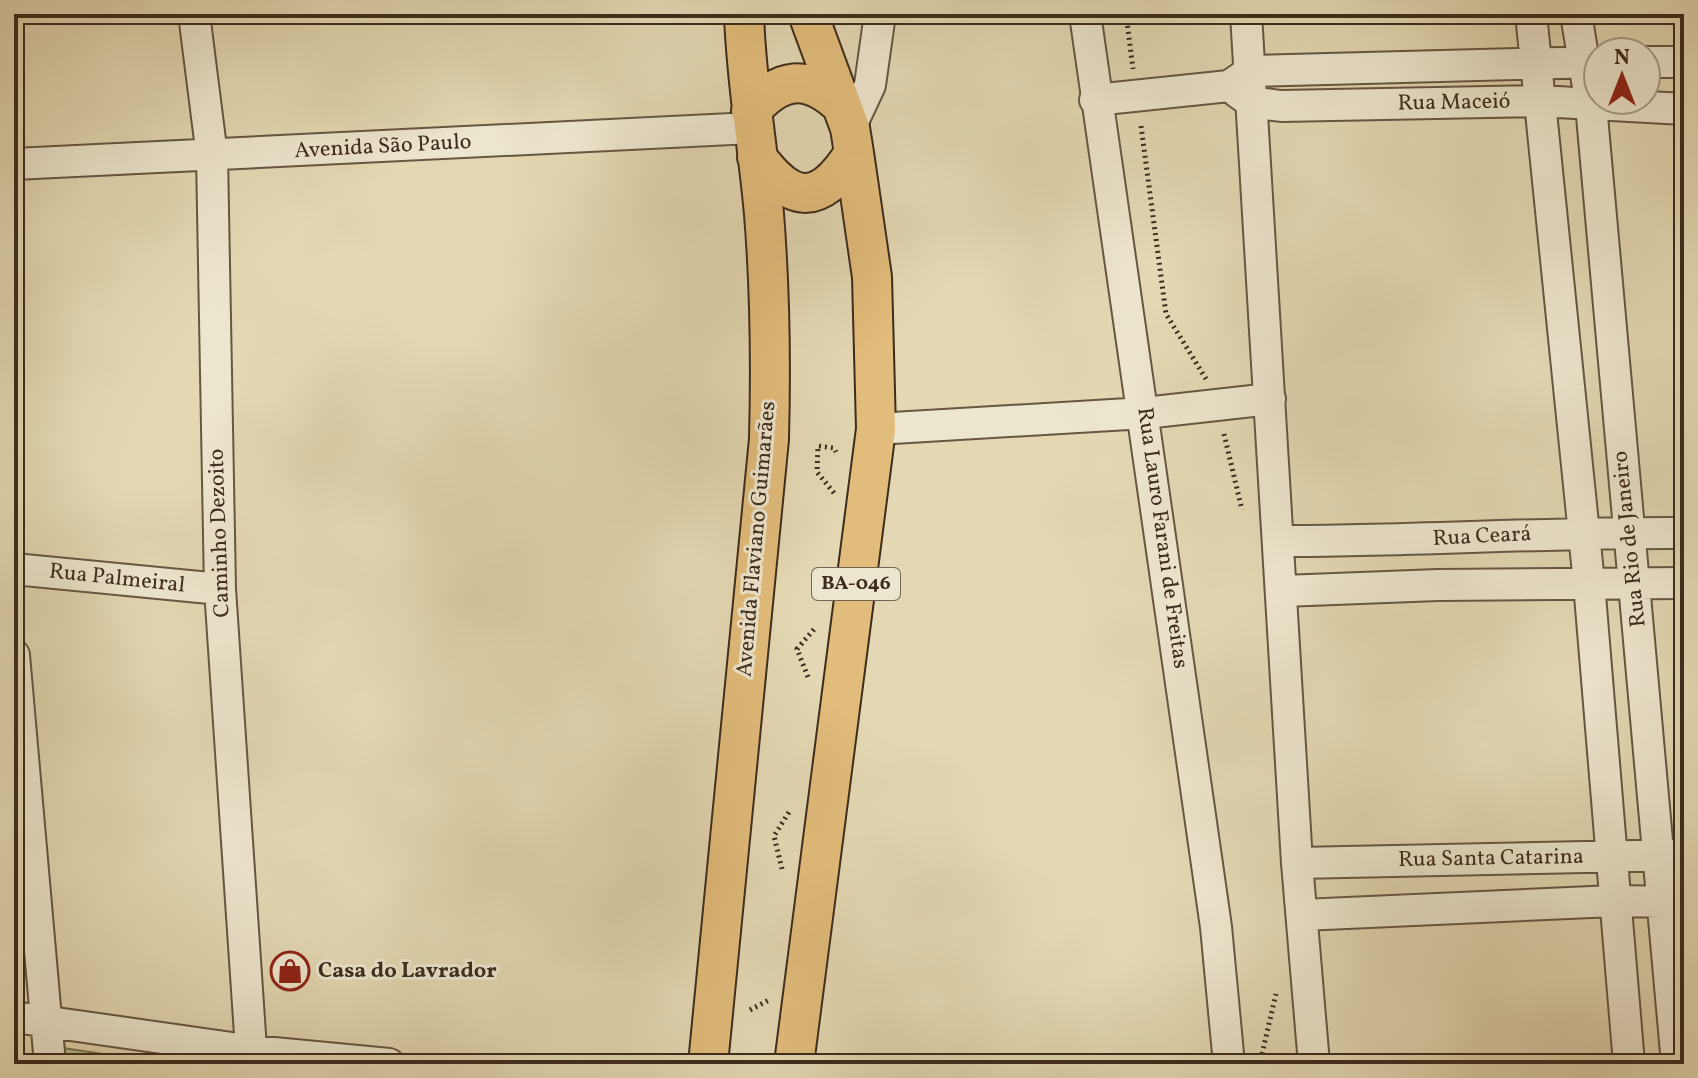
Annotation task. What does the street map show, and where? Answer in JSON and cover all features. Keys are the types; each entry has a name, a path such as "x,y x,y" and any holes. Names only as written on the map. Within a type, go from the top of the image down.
{"main road":[{"name":"Avenida Flaviano Guimarães","path":"708,1064 769,439 771,347 744,14"},
{"name":"BA-046","path":"794,1064 876,429 872,277 848,129 808,14"},
{"path":"800,82 814,83 848,129 839,177 827,187 803,193 783,187 753,132 764,96 800,82"}],"street":[{"name":"Caminho Dezoito","path":"194,14 212,156 220,589 253,1058"},
{"path":"848,129 870,85 880,14"},
{"name":"Rua Lauro Farani de Freitas","path":"1085,14 1095,100 1145,413 1216,927 1229,1064"},
{"path":"1246,14 1244,86 1270,399 1297,863 1314,1064"},
{"name":"Rua Rio de Janeiro","path":"1531,14 1581,531 1589,583 1629,1064"},
{"name":"Rua Rio de Janeiro","path":"1576,14 1582,36"},
{"name":"Rua Maceió","path":"1095,100 1536,61 1582,62"},
{"path":"1662,62 1684,62"},
{"name":"Rua Maceió","path":"1244,86 1281,106 1539,101 1582,104"},
{"name":"Rua Maceió","path":"1662,108 1684,109"},
{"name":"Rua Rio de Janeiro","path":"1592,116 1628,533 1672,855 1677,1064"},
{"name":"Avenida São Paulo","path":"14,164 753,132"},
{"path":"876,429 1145,413 1270,399"},
{"name":"Rua Ceará","path":"1280,541 1433,540 1581,531 1684,533"},
{"path":"1433,540 1438,585"},
{"name":"Rua Palmeiral","path":"14,569 220,589"},
{"name":"Rua Ceará","path":"1283,591 1438,585 1684,583"},
{"path":"14,655 50,1064"},
{"name":"Rua Santa Catarina","path":"1297,863 1672,855"},
{"path":"1446,859 1448,909"},
{"name":"Rua Santa Catarina","path":"1302,915 1614,901 1674,902"},
{"path":"14,1017 253,1058 389,1064"}],"path":[{"path":"1126,14 1166,314 1202,367 1216,405 1243,514"},
{"path":"839,460 834,448 818,446 817,472 842,503 843,488"},
{"path":"1263,1064 1262,1051 1277,992"}],"green space":[{"path":"63,1048 170,1064 64,1064"}],"place":[{"name":"Casa do Lavrador","path":"290,971"}]}
